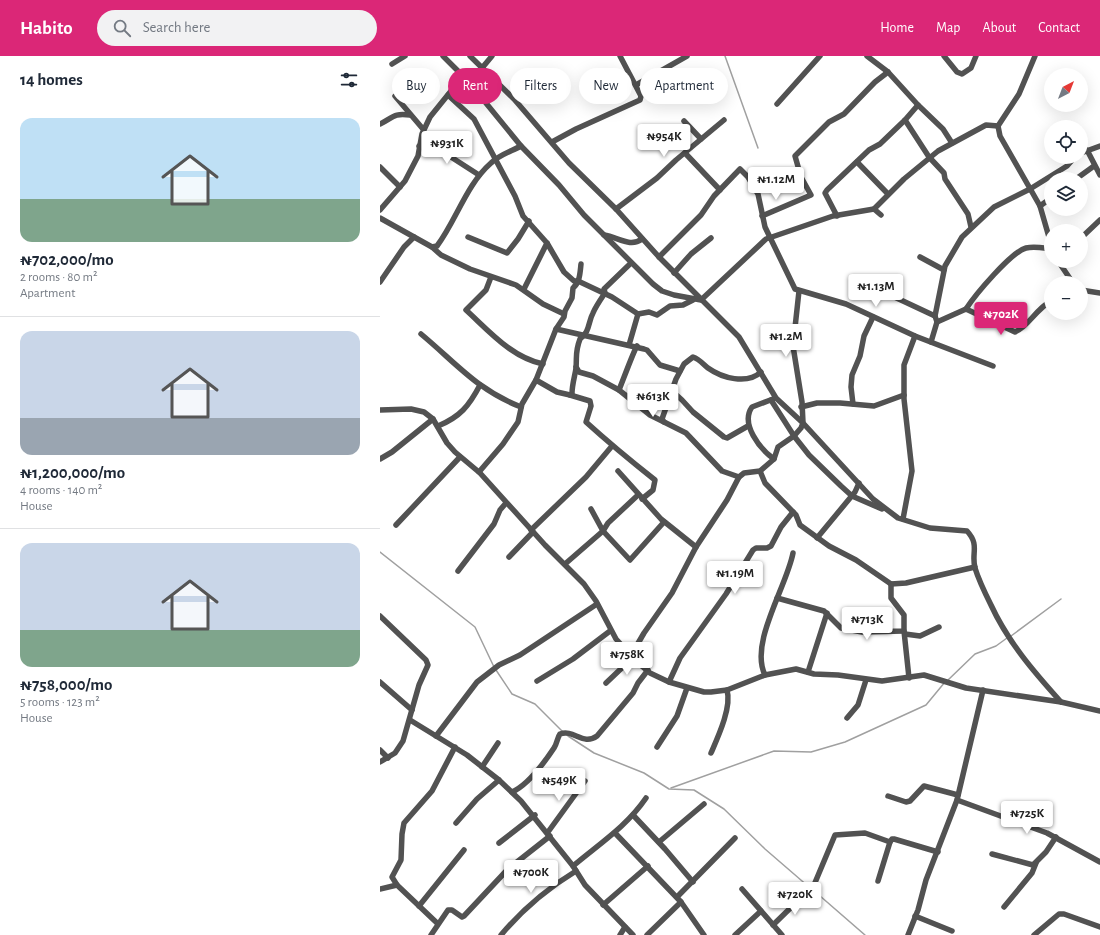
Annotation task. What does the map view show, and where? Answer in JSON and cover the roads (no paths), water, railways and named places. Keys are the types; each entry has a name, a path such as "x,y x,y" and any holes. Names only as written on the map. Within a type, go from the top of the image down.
{"street":[{"path":"392,64 406,56"},
{"path":"443,56 455,68"},
{"path":"470,56 482,68 492,56"},
{"path":"552,142 576,129 640,100 641,96 620,56"},
{"path":"636,85 687,56"},
{"path":"777,104 820,56"},
{"path":"867,56 888,72 918,105 940,126 952,143"},
{"path":"944,56 957,72 962,74 970,68 976,56"},
{"path":"1028,56 1035,57 1020,94 998,126 1000,136 1040,206 1045,224"},
{"path":"762,216 811,195 801,177 795,156 829,122 844,114 875,82 888,72"},
{"path":"502,87 514,99 569,163 616,209 674,273 739,337 761,372 777,411 809,455 852,496 886,510 903,519 930,528 967,531 975,543 975,567 991,606 1004,630 1030,668 1061,702"},
{"path":"380,210 400,187 418,156 424,129 430,117 448,95"},
{"path":"401,104 424,129"},
{"path":"457,104 474,120 515,196 523,216 547,243 564,272 574,280 605,293 638,314 649,312 657,315 670,306 683,305 692,300"},
{"path":"487,104 521,146 631,263 662,291 692,300 701,300 762,242 787,231 837,216 874,209 888,194 929,157 986,125 998,126"},
{"path":"837,216 825,193 869,150 877,147 918,105"},
{"path":"380,124 402,112 410,115"},
{"path":"616,209 657,178 724,120"},
{"path":"905,120 929,157 944,173 945,179 968,214 971,227"},
{"path":"684,121 701,139"},
{"path":"419,146 451,157 479,175"},
{"path":"432,247 437,246 479,175 495,160 521,146"},
{"path":"1088,150 1100,146"},
{"path":"1088,152 1100,175"},
{"path":"685,153 720,190"},
{"path":"857,162 888,194"},
{"path":"931,342 944,270 952,251 971,227 994,207 1030,189 1069,164"},
{"path":"1086,172 1094,166"},
{"path":"380,167 400,187"},
{"path":"659,257 701,215 720,190 740,169 748,177 758,194 762,216 767,231 772,238 793,286 799,291 846,304 915,336 993,366"},
{"path":"380,198 386,203"},
{"path":"1040,206 1044,203"},
{"path":"874,209 881,215"},
{"path":"380,218 432,247 441,255 491,277 516,285 524,289 543,304 564,314"},
{"path":"1088,231 1100,220"},
{"path":"468,237 507,253 522,234 528,222"},
{"path":"604,235 615,237 634,244 642,239"},
{"path":"380,282 404,247 414,237"},
{"path":"674,273 690,254 710,238"},
{"path":"524,289 547,243"},
{"path":"871,286 936,319 966,309 1013,256 1025,248 1044,248"},
{"path":"920,257 944,270"},
{"path":"570,395 576,367 576,352 580,339 584,336 591,324 593,312 605,293 606,286 631,263"},
{"path":"479,472 518,422 522,407 543,364 556,329 563,320 564,314 572,298 573,288 578,281 581,264"},
{"path":"491,277 486,290 466,310 493,336 517,355 532,362 543,364"},
{"path":"606,683 626,664 632,656 644,633 672,593 696,548 727,500 739,477 744,473 760,471 774,459 778,447 794,436 803,423 793,346 799,291"},
{"path":"1088,291 1100,292"},
{"path":"966,309 1015,332 1022,329 1044,305"},
{"path":"629,345 638,314"},
{"path":"853,404 851,387 852,375 860,356 864,336 873,317"},
{"path":"556,329 637,346 648,350 660,365 680,371"},
{"path":"421,334 480,385 502,399 522,407"},
{"path":"903,519 912,470 904,396 904,365 915,336"},
{"path":"619,390 632,360 634,350 637,346"},
{"path":"664,422 662,416 680,371 684,364 693,357 709,369 734,380 750,378 761,372"},
{"path":"576,367 579,372 593,376 619,390 650,415 686,432 722,472 739,477"},
{"path":"536,380 557,392 590,401 591,406 586,422 612,446 623,452 655,480 653,490 640,497 608,523 603,531 565,564"},
{"path":"438,426 452,420 464,410 472,400 480,385"},
{"path":"672,391 693,412 724,437 727,438 748,426"},
{"path":"802,407 816,403 874,406 904,396"},
{"path":"773,399 803,423 886,510"},
{"path":"773,399 752,407 748,414 748,426 762,448 774,459"},
{"path":"777,411 783,406"},
{"path":"380,410 411,409 424,412 433,419 447,443 479,472 532,531 584,584 597,604 610,631 632,656 648,670 669,682 704,692 727,690 765,675 796,669 882,682 924,675 945,683 1061,702 1100,711"},
{"path":"380,459 392,452 433,419"},
{"path":"509,557 532,531 586,477 612,446"},
{"path":"396,525 460,456"},
{"path":"618,471 664,522 696,548"},
{"path":"760,471 765,483 793,512 800,525 817,538 842,554 856,560 892,584 975,567"},
{"path":"817,538 852,496 859,483"},
{"path":"458,571 494,524 500,510 506,503"},
{"path":"591,509 603,531 630,560 664,522"},
{"path":"669,682 680,658 726,594 752,550 771,546 781,527 793,512"},
{"path":"765,675 761,668 763,638 790,569 793,553"},
{"path":"892,584 891,598 904,615 909,678"},
{"path":"778,598 827,613 841,628 862,632 905,632 920,636 939,627"},
{"path":"436,736 477,682 499,665 520,655 597,604"},
{"path":"808,672 827,613"},
{"path":"380,616 427,662 428,665 400,746 395,753 380,762"},
{"path":"537,681 573,659 610,631"},
{"path":"512,792 518,789 533,774 555,747 558,736 567,732 579,738 589,740 597,736 633,693 638,683 648,670"},
{"path":"847,718 858,705 866,680"},
{"path":"380,682 412,710"},
{"path":"657,747 677,716 687,688"},
{"path":"711,753 725,713 728,694 727,690"},
{"path":"908,935 926,880 958,797 983,690"},
{"path":"410,720 455,747 499,780 512,792 535,815 575,868 585,885 633,935"},
{"path":"482,767 498,743"},
{"path":"438,923 397,885 392,877 401,860 404,823 432,791 455,747"},
{"path":"380,750 388,758"},
{"path":"456,823 477,799 499,780"},
{"path":"431,935 438,923 450,909 464,916 508,869 549,834 585,781"},
{"path":"888,796 906,802 910,801 924,786 958,797 1056,837 1100,862"},
{"path":"501,935 528,907 615,833 633,815 646,798"},
{"path":"659,842 704,804"},
{"path":"499,843 535,815"},
{"path":"633,815 659,842 693,882"},
{"path":"615,833 679,900 704,935"},
{"path":"773,925 814,885 835,835 864,833 890,842"},
{"path":"1004,907 1032,873 1036,862 1056,837"},
{"path":"647,935 679,900 693,882 735,838"},
{"path":"878,881 892,839 938,852"},
{"path":"419,906 464,850"},
{"path":"992,854 1028,865 1033,865 1036,862"},
{"path":"603,905 648,866"},
{"path":"380,889 397,885"},
{"path":"742,889 782,935"},
{"path":"735,935 761,911"},
{"path":"1034,935 1059,914 1064,914 1100,927"},
{"path":"915,916 952,931"},
{"path":"620,935 625,928"}],"waterway":[{"path":"725,56 758,148"},
{"path":"380,552 475,627 494,667"},
{"path":"1011,636 1061,599"},
{"path":"948,680 975,654 996,646 1007,638"},
{"path":"496,670 512,694 535,704 563,732"},
{"path":"671,788 774,751 811,752 845,742 926,705 945,682"},
{"path":"568,736 594,753 644,773 669,789 694,790 724,809 765,849 809,887"},
{"path":"812,889 865,935"}]}
